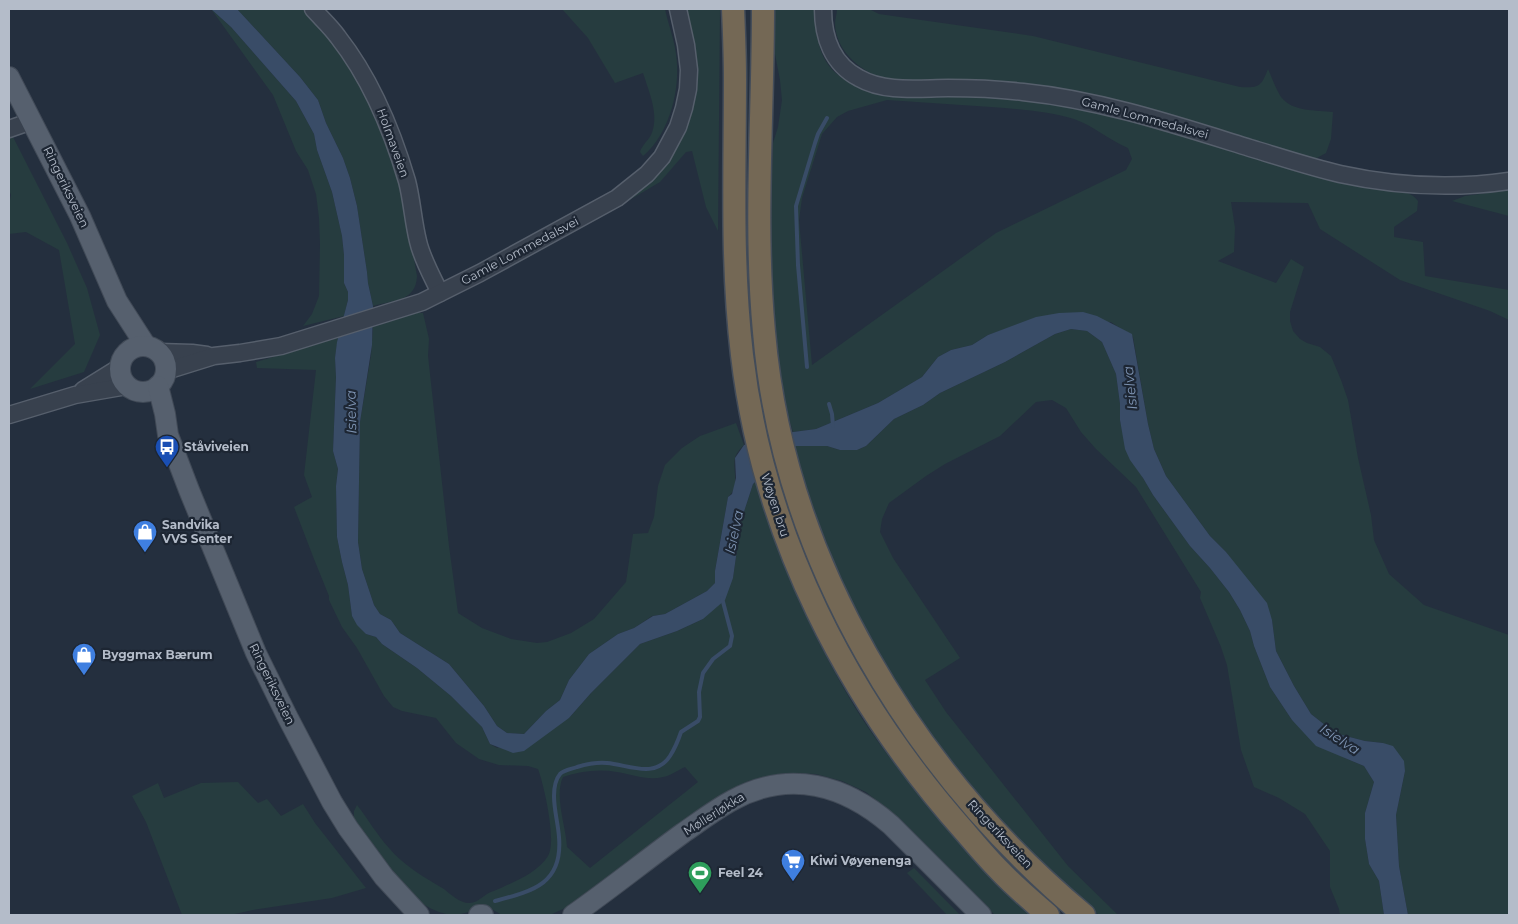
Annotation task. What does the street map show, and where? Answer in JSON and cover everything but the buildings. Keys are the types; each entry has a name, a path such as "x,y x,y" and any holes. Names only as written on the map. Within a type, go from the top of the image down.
{"highway":[{"name":"Wøyen bru","path":"733,9 736,293 742,355 752,422 770,491 804,585 854,682"},
{"name":"Wøyen bru","path":"763,9 759,261 764,335 776,414 799,500 828,576 854,634 873,667"},
{"name":"Ringeriksveien","path":"873,667 894,701 971,803 1018,856 1084,915"},
{"name":"Ringeriksveien","path":"854,682 906,760 951,817 1000,872 1048,915"}],"main road":[{"name":"Ringeriksveien","path":"9,77 80,216 117,300 143,369 156,418 168,435 256,654 307,756 348,828 400,896 421,914"},
{"name":"Møllerløkka","path":"573,915 661,849 734,800 752,791 789,784 826,787 862,802 891,824 981,915"}],"street":[{"name":"Holmaveien","path":"313,9 338,37 366,79 383,113 400,156 408,184 418,242 423,258 440,293"},
{"name":"Gamle Lommedalsvei","path":"143,369 260,350 407,308 440,293 611,201 648,174 662,157 678,127 688,89 689,70 678,9"},
{"name":"Gamle Lommedalsvei","path":"823,9 825,34 834,55 849,72 872,84 902,88 984,89 1071,99 1124,111 1305,165 1366,179 1427,185 1509,181"},
{"path":"9,129 32,121"},
{"path":"9,415 75,395 143,369"}],"green space":[{"path":"211,9 231,27 296,101 314,134 317,150 332,192 342,236 344,283 348,292 344,316 303,326 312,314 319,296 320,244 316,194 308,170 296,151 273,95"},
{"path":"237,9 304,9 329,38 364,91 392,154 404,203 417,276 416,285 408,295 395,301 373,306 357,206 350,178 318,100 300,77"},
{"path":"562,9 665,9 676,54 677,81 675,95 667,123 643,156 640,152 651,135 654,112 643,73 615,83 588,38"},
{"path":"685,9 720,9 718,231 706,207 692,151 686,152 660,182 616,208 648,185 667,163 680,140"},
{"path":"774,9 814,9 818,39 826,61 842,78 871,91 1045,101 1135,119 1388,190 1405,192 1412,195 1418,201 1417,211 1394,227 1394,237 1423,242 1425,276 1509,290 1509,320 1490,311 1400,280 1320,229 1308,203 1231,202 1235,228 1234,252 1218,261 1276,283 1291,259 1304,267 1290,312 1290,321 1293,331 1300,339 1320,347 1331,356 1341,380 1348,400 1358,458 1371,515 1374,540 1389,574 1424,605 1509,635 1509,915 1408,915 1399,866 1396,815 1405,771 1383,743 1342,735 1311,714 1276,651 1272,620 1226,552 1210,536 1166,476 1154,449 1148,424 1133,337 1111,322 1009,328 988,335 972,345 951,350 938,357 922,377 878,403 816,429 793,432 787,412 772,307 770,229 773,143 778,127 782,100 774,49","holes":["887,100 1022,110 1064,116 1081,122 1128,148 1132,159 1126,170 996,233 812,365 799,220 802,198 822,134 837,117 848,111"]},
{"path":"837,9 869,9 879,14 1033,36 1240,87 1258,85 1263,80 1268,69 1279,94 1286,102 1298,108 1333,112 1331,139 1326,153 1315,159 1010,85 889,80 870,73 861,67 840,44 835,24"},
{"path":"11,133 67,243 87,288 100,335 84,372 30,389 75,344 59,250 26,232 9,234 9,204 11,195 9,190 9,134"},
{"path":"1509,190 1509,216 1452,201 1465,196"},
{"path":"417,313 423,313 429,339 428,356 458,613 482,628 511,639 537,643 547,642 571,633 594,619 626,582 633,534 648,533 654,517 658,486 665,465 682,448 700,436 736,423 744,445 737,452 735,458 735,483 732,493 728,497 715,571 715,583 707,591 665,614 652,616 634,628 618,634 589,654 569,680 560,700 546,711 524,734 507,733 497,726 484,706 449,664 400,633 391,620 380,614 374,605 362,569 358,542 360,422 371,355 373,327"},
{"path":"1071,329 1087,331 1102,342 1116,374 1123,434 1143,478 1190,546 1229,592 1250,631 1270,687 1292,720 1345,758 1364,766 1374,782 1365,813 1365,839 1369,864 1379,881 1384,915 1340,915 1330,887 1330,851 1305,814 1279,798 1254,787 1241,750 1227,665 1200,598 1201,592 1136,487 1096,449 1081,432 1066,408 1052,400 1036,402 1000,436 945,464 889,503 882,519 880,532 893,558 960,658 925,680 946,712 1068,866 1118,915 1099,915 1003,826 936,744 902,695 864,629 842,584 811,502 794,446 827,446 840,450 857,450 866,446 894,419 923,405 940,393 1005,362 1055,334"},
{"path":"338,338 335,358 333,451 338,469 336,486 337,537 348,585 352,616 366,634 376,637 382,644 417,668 451,696 482,727 490,744 497,748 569,718 640,644 677,631 703,619 733,578 741,521 753,484 756,482 765,513 800,603 829,661 861,717 894,763 963,846 993,879 1032,915 995,915 898,818 866,792 842,781 816,774 787,773 748,781 723,794 576,903 550,915 502,915 488,907 451,915 431,908 417,900 393,876 354,821 354,811 357,805 385,843 401,860 458,899 470,903 527,875 539,867 548,856 551,839 550,827 541,777 538,769 528,766 499,765 479,759 456,743 436,718 402,711 393,707 384,696 357,648 342,627 329,600 294,507 312,497 304,475 316,370 257,368 256,362","holes":["685,767 698,782 590,868 567,847 560,802 563,777 576,773 603,771 645,778 657,778"]},
{"path":"238,782 258,803 267,799 281,816 303,804 315,823 366,888 332,898 230,915 182,915 146,822 132,796 158,783 164,798 201,783"},
{"path":"914,868 960,915 947,915 907,873"}],"water":[{"name":"Isielva","path":"211,9 237,9 300,77 318,100 350,178 357,206 373,306 372,345 360,422 358,542 362,569 374,605 380,614 391,620 400,633 449,664 484,706 497,726 507,733 524,734 546,711 560,700 569,680 589,654 618,634 634,628 653,616 665,614 707,591 715,583 715,571 728,497 732,494 736,478 735,458 744,445 768,437 816,429 878,403 922,377 938,357 951,350 972,345 988,335 1036,317 1059,313 1083,312 1097,316 1132,334 1148,424 1154,449 1166,476 1210,536 1226,552 1267,603 1272,620 1276,651 1311,714 1342,735 1393,746 1404,761 1405,771 1396,815 1399,866 1408,915 1384,915 1379,881 1369,864 1365,839 1365,813 1374,782 1364,766 1316,746 1292,720 1270,687 1250,631 1229,592 1190,546 1130,460 1125,449 1120,420 1116,374 1102,342 1087,331 1071,329 1055,334 1005,362 940,393 923,405 894,419 866,446 857,450 840,450 827,446 794,446 753,484 741,521 733,578 725,600 703,619 677,631 640,644 569,718 524,751 513,753 490,744 482,727 451,696 417,668 382,644 376,637 366,634 357,625 352,616 348,585 337,537 336,486 338,469 333,451 335,358 337,342 348,300 348,292 344,283 342,236 332,192 317,150 314,134 296,101 231,27"}],"waterway":[{"path":"807,367 798,265 796,206 818,134 827,118"},
{"path":"829,404 833,426"},
{"path":"495,901 533,889 551,875 559,853 554,793 556,781 560,774 577,767 596,763 641,769 657,767 670,756 681,732 698,721 700,717 699,692 703,673 713,659 730,646 732,636 722,598"}],"place":[{"name":"Ståviveien","path":"167,468"},
{"name":"Sandvika VVS Senter","path":"145,553"},
{"name":"Byggmax Bærum","path":"84,676"},
{"name":"Kiwi Vøyenenga","path":"793,882"},
{"name":"Feel 24","path":"700,894"}]}
